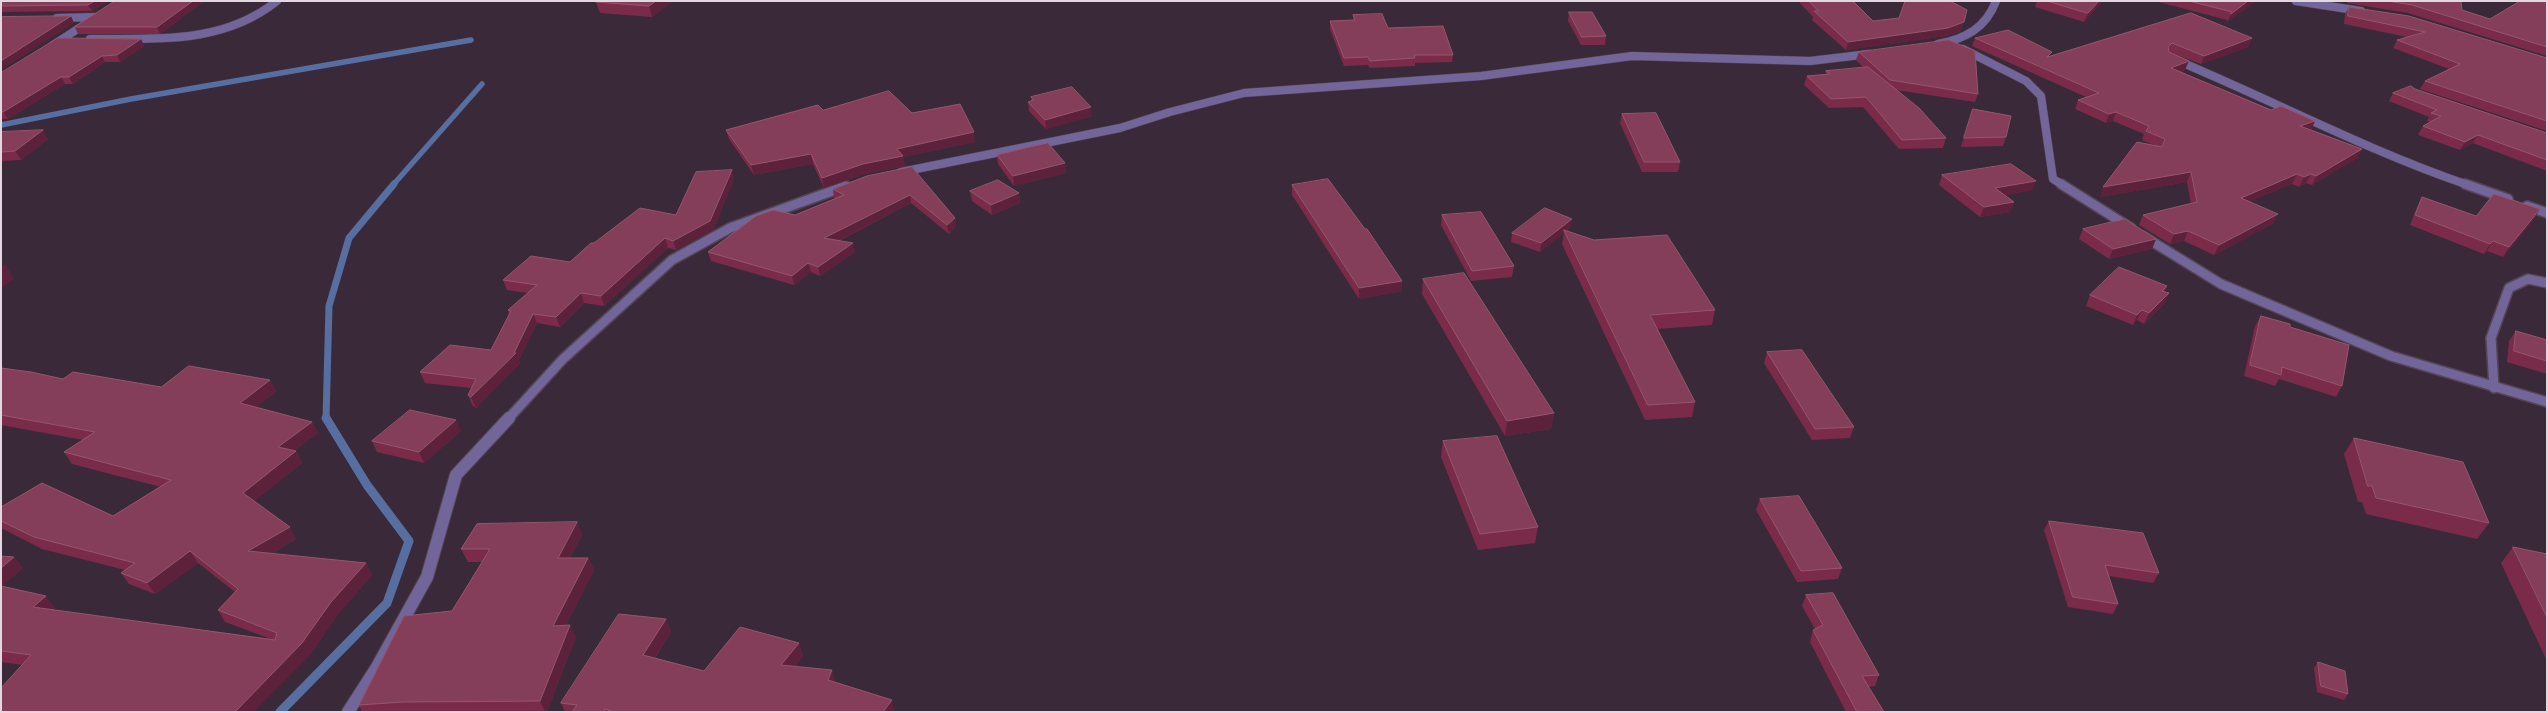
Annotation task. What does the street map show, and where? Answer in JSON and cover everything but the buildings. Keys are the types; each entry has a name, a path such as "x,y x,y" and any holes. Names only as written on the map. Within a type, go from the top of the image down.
{"street":[{"path":"62,39 192,36 222,30 247,22 277,1"},
{"path":"1929,45 1947,42 1973,33 1993,12 1996,1"},
{"path":"2296,1 2368,12"},
{"path":"47,49 104,12"},
{"path":"49,18 97,17"},
{"path":"1947,42 1988,60 2026,82 2041,96 2053,180 2221,284 2391,356 2494,388 2547,402"},
{"path":"886,175 1120,128 1170,112 1244,93 1472,76 1632,56 1810,61 1873,53"},
{"path":"2170,57 2255,93 2409,165 2547,213"},
{"path":"348,712 377,667 427,577 456,475 563,359 672,260 730,228 858,182"},
{"path":"2494,388 2491,338 2509,288 2528,279 2547,283"}],"waterway":[{"path":"1,125 131,99 471,40"},
{"path":"393,185 482,84"},
{"path":"326,418 329,306 349,238 394,184"},
{"path":"280,712 387,603 409,541 367,485 326,418"}]}
